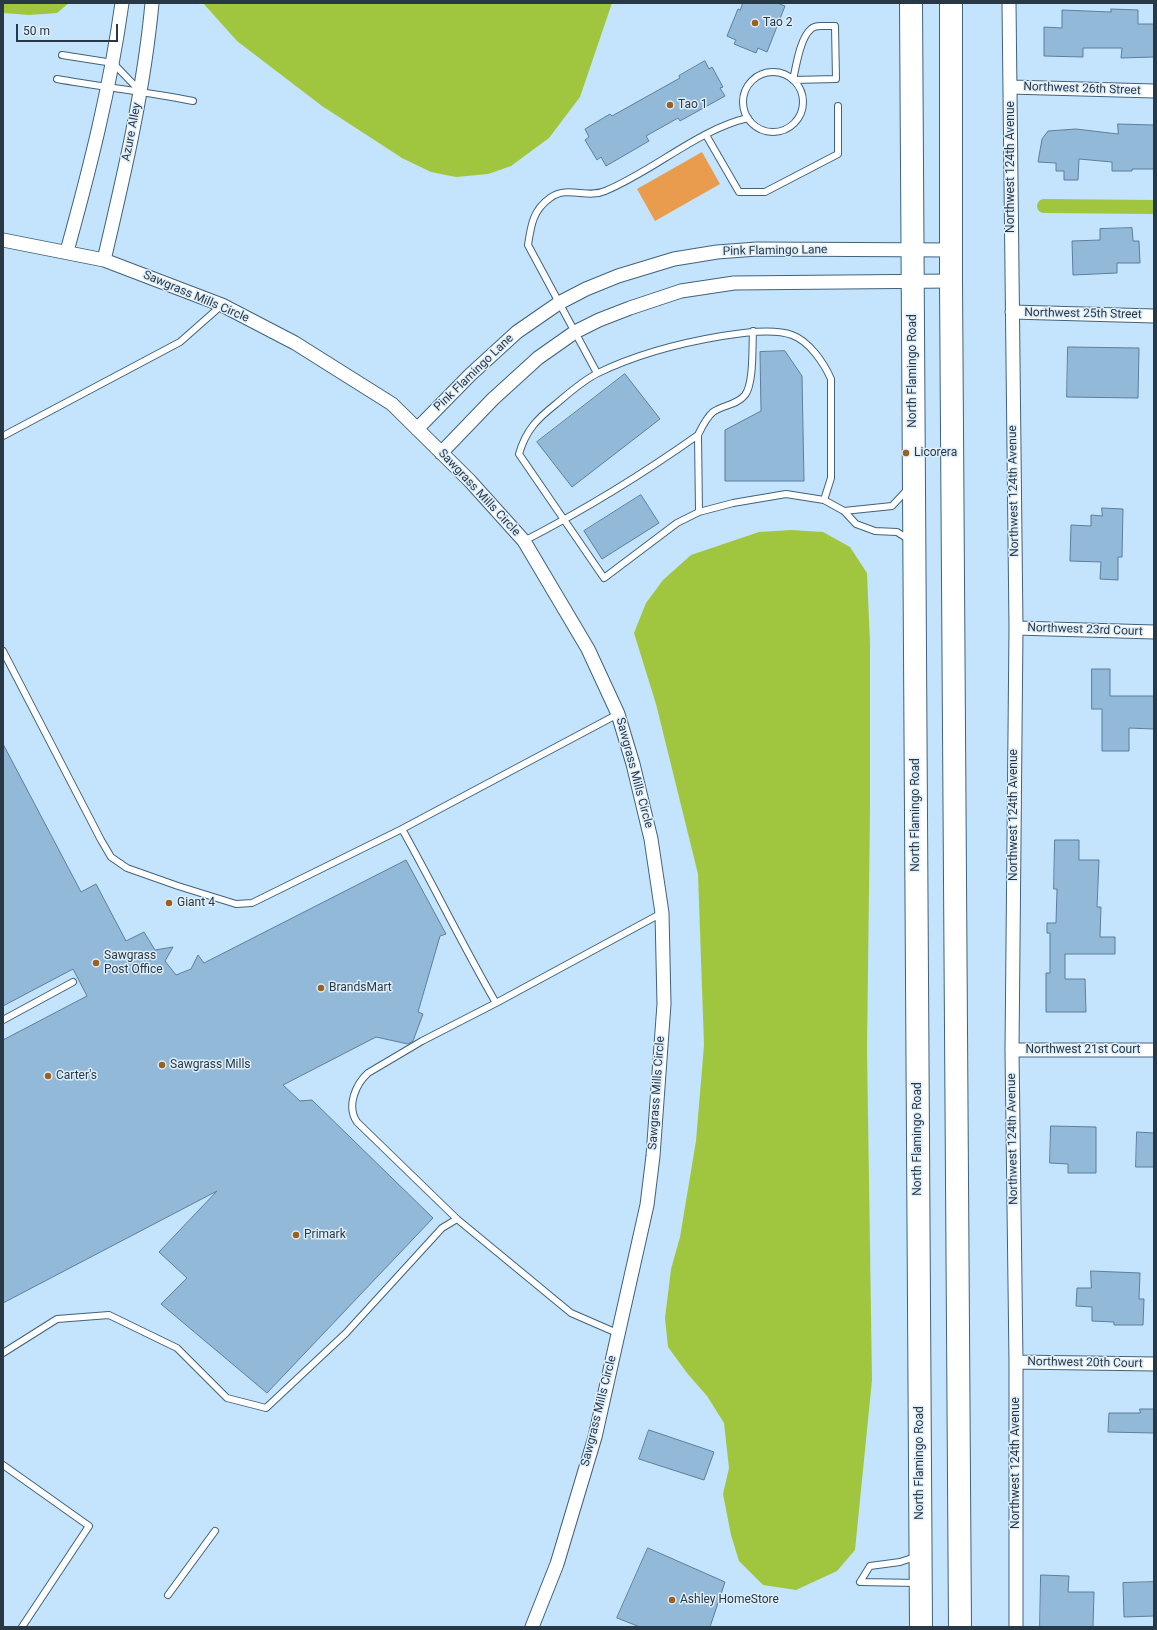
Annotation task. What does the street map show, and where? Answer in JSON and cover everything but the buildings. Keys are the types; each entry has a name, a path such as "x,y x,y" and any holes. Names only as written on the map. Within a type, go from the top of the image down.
{"highway":[{"name":"North Flamingo Road","path":"911,3 922,1627"},
{"path":"951,3 951,281 960,1627"}],"street":[{"path":"67,251 93,158 113,63 122,3"},
{"name":"Azure Alley","path":"104,260 126,166 148,46 152,3"},
{"name":"Northwest 124th Avenue","path":"1009,3 1016,628 1012,1050 1016,1362 1016,1627"},
{"name":"Northwest 26th Street","path":"1010,87 1154,91"},
{"name":"Sawgrass Mills Circle","path":"3,240 67,251 104,260 222,305 295,343 392,404 470,481 524,541 588,649 618,714 633,764 652,839 662,913 664,1004 653,1156 647,1205 617,1333 595,1437 557,1564 532,1627"},
{"name":"Pink Flamingo Lane","path":"417,429 470,374 517,332 559,303 586,289 645,268 674,259 717,252 757,249 951,250"},
{"path":"441,453 493,399 538,358 575,332 600,320 636,306 681,291 709,286 767,281 951,281"},
{"name":"Northwest 25th Street","path":"1012,312 1154,316"},
{"name":"Northwest 23rd Court","path":"1016,628 1154,632"},
{"name":"Northwest 21st Court","path":"1012,1050 1154,1050"},
{"name":"Northwest 20th Court","path":"1016,1362 1154,1364"}],"lane":[{"path":"821,26 835,26 836,78 793,80 799,55 811,29 821,26"},
{"path":"62,55 113,63 140,91"},
{"path":"774,73 786,76 793,80 801,91 803,103 800,115 793,126 781,131 768,132 753,125 744,110 744,93 754,79 761,75 774,73"},
{"path":"57,79 108,88 140,91 193,101"},
{"path":"706,135 739,192 765,192 838,154 838,106"},
{"path":"597,373 528,245 531,222 539,206 551,196 565,191 590,194 604,192 721,126 748,118"},
{"path":"3,436 180,342 222,305"},
{"path":"524,541 564,520 674,452 698,435 707,419 714,412 739,401 746,394 750,385 753,331"},
{"path":"824,500 831,478 831,379 827,369 807,344 791,335 753,331 691,341 646,354 597,373 542,415 524,437 519,454 604,578 677,523 699,512 733,503 786,494 824,500 844,511 856,524 875,531 897,532 914,543"},
{"path":"698,435 699,512"},
{"path":"844,511 892,506 905,494 914,476"},
{"path":"3,651 111,857 127,868 236,904 252,903 402,829 618,714"},
{"path":"402,829 458,936 496,1003"},
{"path":"617,1333 571,1313 457,1220 357,1122 354,1114 353,1100 359,1084 368,1073 422,1041 496,1003 662,913"},
{"path":"3,1020 73,982"},
{"path":"3,1353 57,1319 109,1315 177,1348 227,1398 266,1408 346,1333 442,1228 457,1220"},
{"path":"3,1466 89,1526 22,1627"},
{"path":"168,1595 215,1531"},
{"path":"921,1555 900,1562 870,1566 860,1582 921,1583"}],"shaded area":[{"path":"3,3 69,3 57,13 29,15 3,13"},
{"path":"203,3 612,3 580,97 549,138 511,166 488,174 456,177 431,172 402,158 322,106 237,41"},
{"path":"702,152 720,184 655,221 637,189"},
{"path":"791,530 823,532 850,547 867,573 870,644 870,809 867,1049 872,1380 855,1550 837,1571 796,1590 763,1585 739,1561 731,1535 723,1494 729,1468 724,1423 707,1396 687,1373 668,1347 665,1318 671,1269 680,1237 696,1141 704,1045 698,874 656,704 634,633 646,603 663,580 691,555 759,532"}],"waterway":[{"path":"1044,206 1154,207"}],"place":[{"name":"Tao 2","path":"755,23"},
{"name":"Tao 1","path":"670,105"},
{"name":"Licorera","path":"906,453"},
{"name":"Giant 4","path":"169,903"},
{"name":"Sawgrass Post Office","path":"96,963"},
{"name":"BrandsMart","path":"321,988"},
{"name":"Sawgrass Mills","path":"162,1065"},
{"name":"Carter's","path":"48,1076"},
{"name":"Primark","path":"296,1235"},
{"name":"Ashley HomeStore","path":"672,1600"}]}
